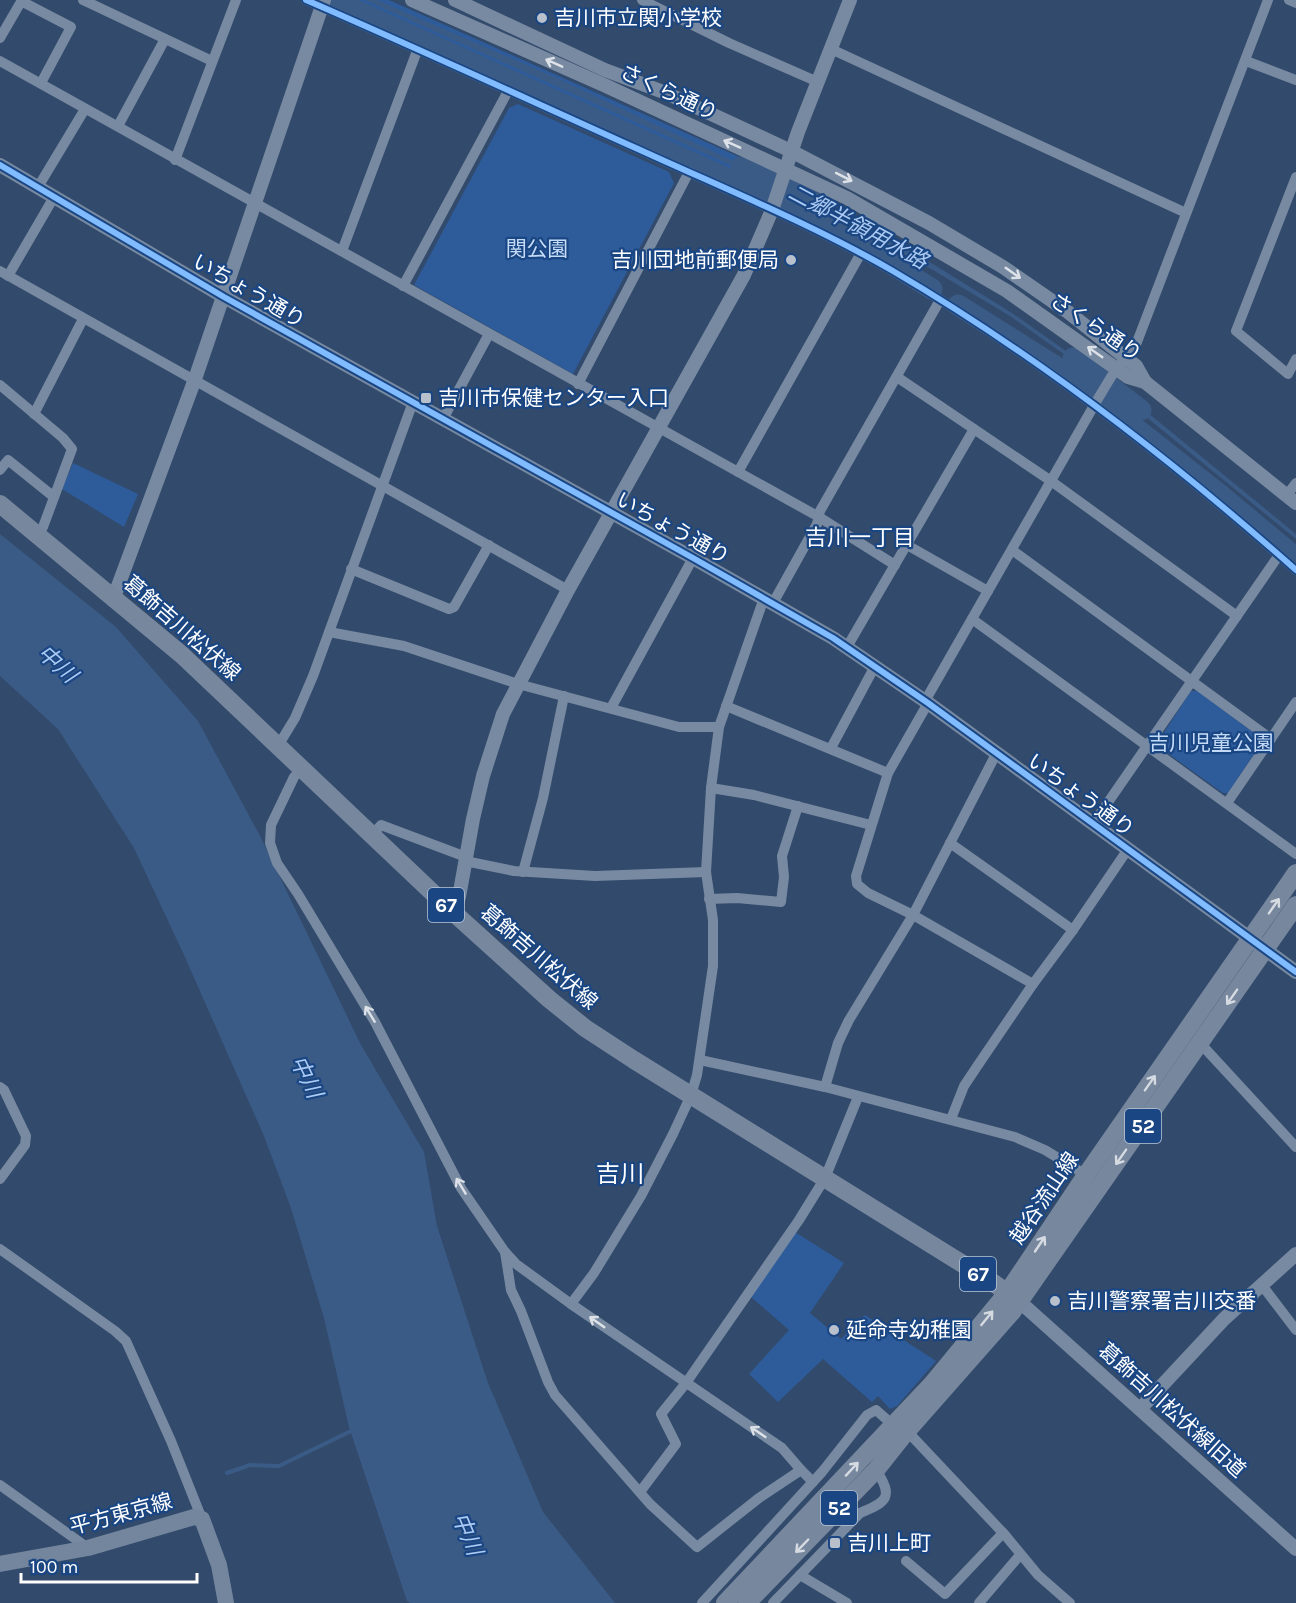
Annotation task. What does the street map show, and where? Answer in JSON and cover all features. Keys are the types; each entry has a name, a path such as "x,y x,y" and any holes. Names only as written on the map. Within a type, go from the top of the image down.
{"main road":[{"name":"葛飾吉川松伏線","path":"0,504 182,655 454,913 549,999 585,1028 1014,1298"},
{"name":"越谷流山線","path":"747,1603 876,1470 900,1428 932,1384 1014,1298 1200,1043 1296,873"},
{"name":"越谷流山線","path":"1014,1298 1086,1175 1258,943 1296,905"},
{"name":"越谷流山線","path":"725,1603 900,1428"},
{"name":"平方東京線","path":"0,1564 88,1548 187,1519 202,1519 219,1565 226,1603"}],"street":[{"path":"0,38 21,0 71,27 40,83"},
{"path":"83,0 212,61"},
{"path":"175,160 236,0"},
{"path":"306,0 323,3 417,51 773,208 861,253 1006,341 1095,403 1296,570"},
{"name":"さくら通り","path":"412,0 783,172 847,198 1007,291 1118,368 1136,366 1145,382 1291,499"},
{"name":"さくら通り","path":"455,0 605,70 666,93 791,151 900,207 1003,267 1068,312 1118,368"},
{"path":"642,0 729,43 818,82"},
{"path":"454,913 472,819 503,714 568,590 744,275 773,208 783,172 850,0"},
{"path":"1033,984 913,915 868,893 857,884 856,876 888,773 972,619 1095,403 1139,337 1268,0"},
{"path":"1288,0 1296,3"},
{"path":"114,597 224,297 323,3"},
{"path":"118,126 165,39"},
{"path":"831,49 1186,213"},
{"path":"342,250 417,51"},
{"path":"0,61 819,517 894,565"},
{"path":"1246,61 1296,80"},
{"path":"403,286 507,91"},
{"path":"38,187 85,109"},
{"name":"いちょう通り","path":"0,165 224,297 768,600 847,647 1296,972"},
{"path":"578,384 689,172"},
{"path":"1296,177 1236,331 1292,378 1296,359"},
{"path":"54,197 4,274 568,590"},
{"path":"738,472 861,253"},
{"path":"571,1304 594,1273 641,1196 691,1095 700,1060 713,966 713,920 706,872 711,788 719,727 726,706 768,600 817,524 820,510 940,300"},
{"path":"34,414 83,319"},
{"path":"443,419 489,334"},
{"path":"897,377 1051,481 1237,616"},
{"path":"0,385 63,438 72,449 43,527 36,534"},
{"path":"278,746 295,718 329,632 381,484 413,402"},
{"path":"847,647 974,429"},
{"path":"0,470 9,460 54,497"},
{"path":"1291,499 1296,483"},
{"path":"351,569 449,609 454,607 489,545"},
{"path":"907,545 988,591"},
{"path":"1012,550 1271,739"},
{"path":"1093,824 1279,555"},
{"path":"611,708 693,558"},
{"path":"972,619 1296,854"},
{"path":"329,632 404,646 518,684 680,727 719,727"},
{"path":"831,748 875,666"},
{"path":"523,872 543,798 564,696"},
{"path":"1227,804 1296,702"},
{"path":"726,706 888,773"},
{"path":"825,1087 838,1043 849,1020 913,915 996,754"},
{"path":"302,768 294,777 271,825 270,843 277,863 375,1022 461,1188 505,1252 516,1264 571,1304 782,1448 813,1482"},
{"path":"711,788 754,795 871,825"},
{"path":"709,899 737,898 781,902 784,877 782,856 798,806"},
{"path":"372,835 381,825 466,859 523,872 595,876 706,872"},
{"path":"950,843 1073,930"},
{"path":"951,1119 964,1086 1128,849"},
{"path":"1200,1043 1296,1148"},
{"path":"700,1060 825,1087 1015,1137 1045,1150 1086,1175"},
{"path":"0,1087 4,1090 26,1136 25,1145 0,1179"},
{"path":"640,1492 676,1444 661,1414 686,1383 800,1220 825,1178 858,1096"},
{"path":"0,1249 126,1341 171,1441 202,1519"},
{"path":"505,1252 511,1290 552,1389 650,1504 697,1547 759,1498 801,1470"},
{"path":"1140,1409 1224,1319 1296,1254"},
{"path":"1262,1284 1296,1330"},
{"name":"葛飾吉川松伏線旧道","path":"1014,1298 1296,1549"},
{"path":"702,1603 813,1482 871,1412 876,1410 900,1428 1003,1533 1038,1575 1070,1603"},
{"path":"773,1603 860,1513 883,1501 887,1488 876,1470"},
{"path":"0,1485 88,1548"},
{"path":"906,1561 945,1594 1003,1533"},
{"path":"979,1603 1020,1555"},
{"path":"800,1575 847,1603"}],"green space":[{"path":"341,0 389,0 773,172 763,202 337,8"},
{"name":"関公園","path":"518,104 669,172 674,183 573,374 414,285 509,108"},
{"path":"73,463 138,494 124,527 62,489"},
{"name":"吉川児童公園","path":"1191,691 1197,691 1261,738 1262,742 1228,793 1223,793 1159,747 1159,740"},
{"path":"795,1232 844,1263 810,1313 841,1339 865,1315 936,1361 897,1406 890,1409 878,1396 872,1402 823,1359 778,1402 749,1374 789,1330 751,1297"}],"water":[{"path":"365,0 377,0 559,79 767,177 766,181"},
{"path":"799,191 933,264 1012,313 1097,373 1095,376 1010,316 931,269 796,195"},
{"path":"1120,390 1296,534 1296,539 1118,394"},
{"name":"中川","path":"0,534 116,627 198,721 260,836 361,1045 424,1152 437,1226 488,1383 543,1512 615,1603 410,1603 407,1601 349,1427 324,1318 291,1208 264,1136 134,848 58,729 0,676"}],"waterway":[{"path":"333,0 788,206 884,259 932,289"},
{"name":"二郷半領用水路","path":"741,167 823,207"},
{"path":"958,305 1066,373 1296,558"},
{"name":"二郷半領用水路","path":"1073,358 1141,410"},
{"path":"227,1473 250,1465 279,1466 355,1429"}],"cycle path":[{"path":"306,0 767,207 893,271 1000,338 1102,411 1201,488 1296,570"},
{"path":"0,165 224,297 833,638 928,703 1296,972"}],"place":[{"name":"吉川市立関小学校","path":"542,18"},
{"name":"吉川団地前郵便局","path":"791,260"},
{"name":"吉川市保健センター入口","path":"426,398"},
{"name":"吉川警察署吉川交番","path":"1055,1301"},
{"name":"延命寺幼稚園","path":"834,1330"},
{"name":"吉川上町","path":"835,1543"}],"district":[{"name":"吉川一丁目","path":"860,538"},
{"name":"吉川","path":"620,1174"}]}
